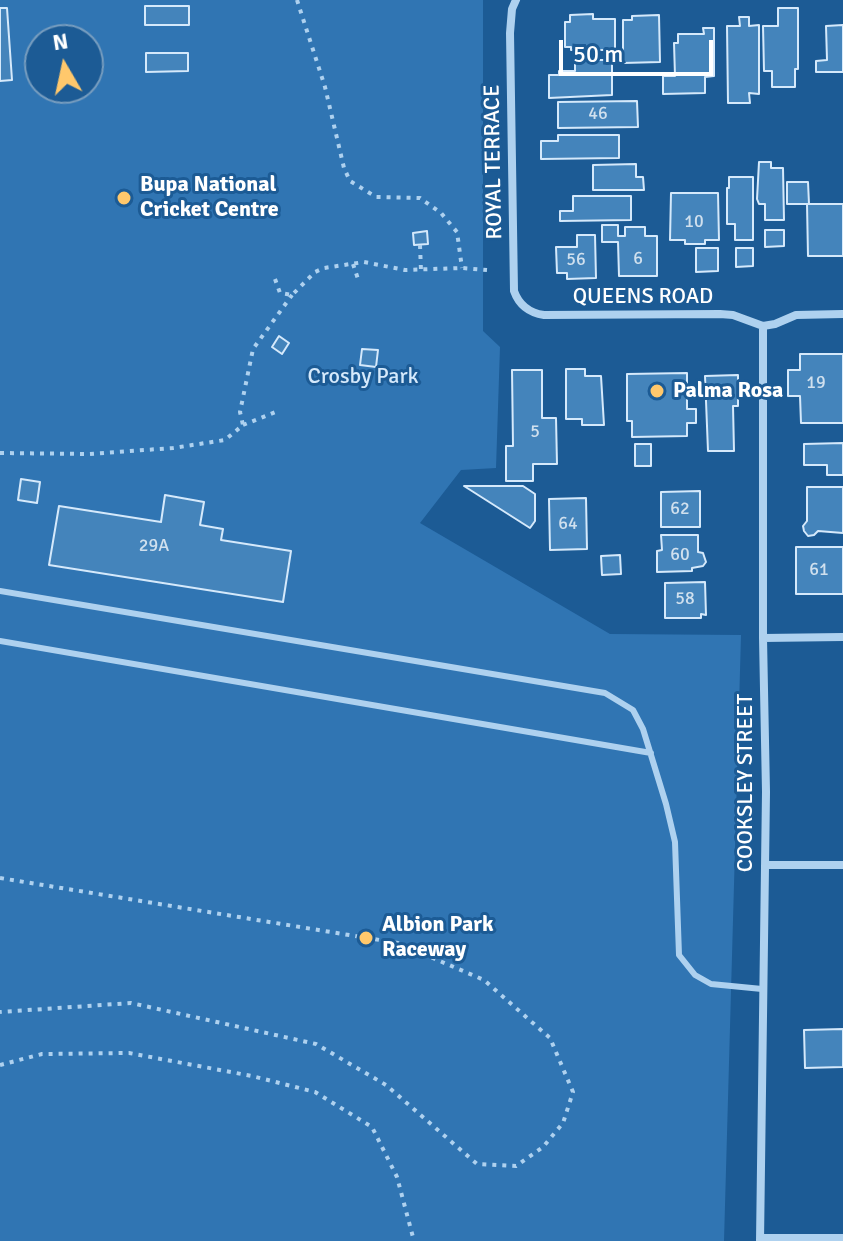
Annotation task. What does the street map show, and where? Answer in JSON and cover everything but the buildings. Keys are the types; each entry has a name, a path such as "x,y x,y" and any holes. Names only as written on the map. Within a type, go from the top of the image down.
{"street":[{"name":"ROYAL TERRACE","path":"516,0 510,33 514,291 522,305 536,314"},
{"name":"QUEENS ROAD","path":"536,314 720,314 733,315 763,326"},
{"path":"763,326 796,315 843,314"},
{"name":"COOKSLEY STREET","path":"760,1240 766,792 763,326"},
{"path":"763,638 843,637"},
{"path":"765,865 843,865"},
{"path":"760,1240 843,1238"}],"lane":[{"path":"0,591 605,693 633,710 651,753 675,842 679,955 695,975 711,984 762,989"},
{"path":"0,641 651,753"}],"path":[{"path":"297,0 325,87 344,168 350,181 376,197 420,198 441,213 457,232 462,268"},
{"path":"420,245 421,271"},
{"path":"243,425 240,412 253,349 292,295 315,272 369,262 391,269 487,270"},
{"path":"353,264 358,279"},
{"path":"275,279 280,293 292,295"},
{"path":"0,453 89,454 173,448 225,440 243,425 278,411"},
{"path":"0,878 398,943 484,980 550,1038 573,1092 563,1123 543,1147 516,1166 477,1164 386,1085 316,1044 131,1003 0,1012"},
{"path":"0,1065 42,1054 129,1053 252,1076 315,1092 372,1127 397,1177 414,1241"}],"green space":[{"name":"Albion Park Raceway","path":"0,0 483,0 483,331 500,347 496,468 461,470 420,523 610,634 741,635 724,1241 0,1241"}],"place":[{"name":"Bupa National Cricket Centre","path":"124,198"},
{"name":"Palma Rosa","path":"657,391"},
{"name":"Albion Park Raceway","path":"366,938"}],"park label":[{"name":"Crosby Park","path":"363,377"}]}
